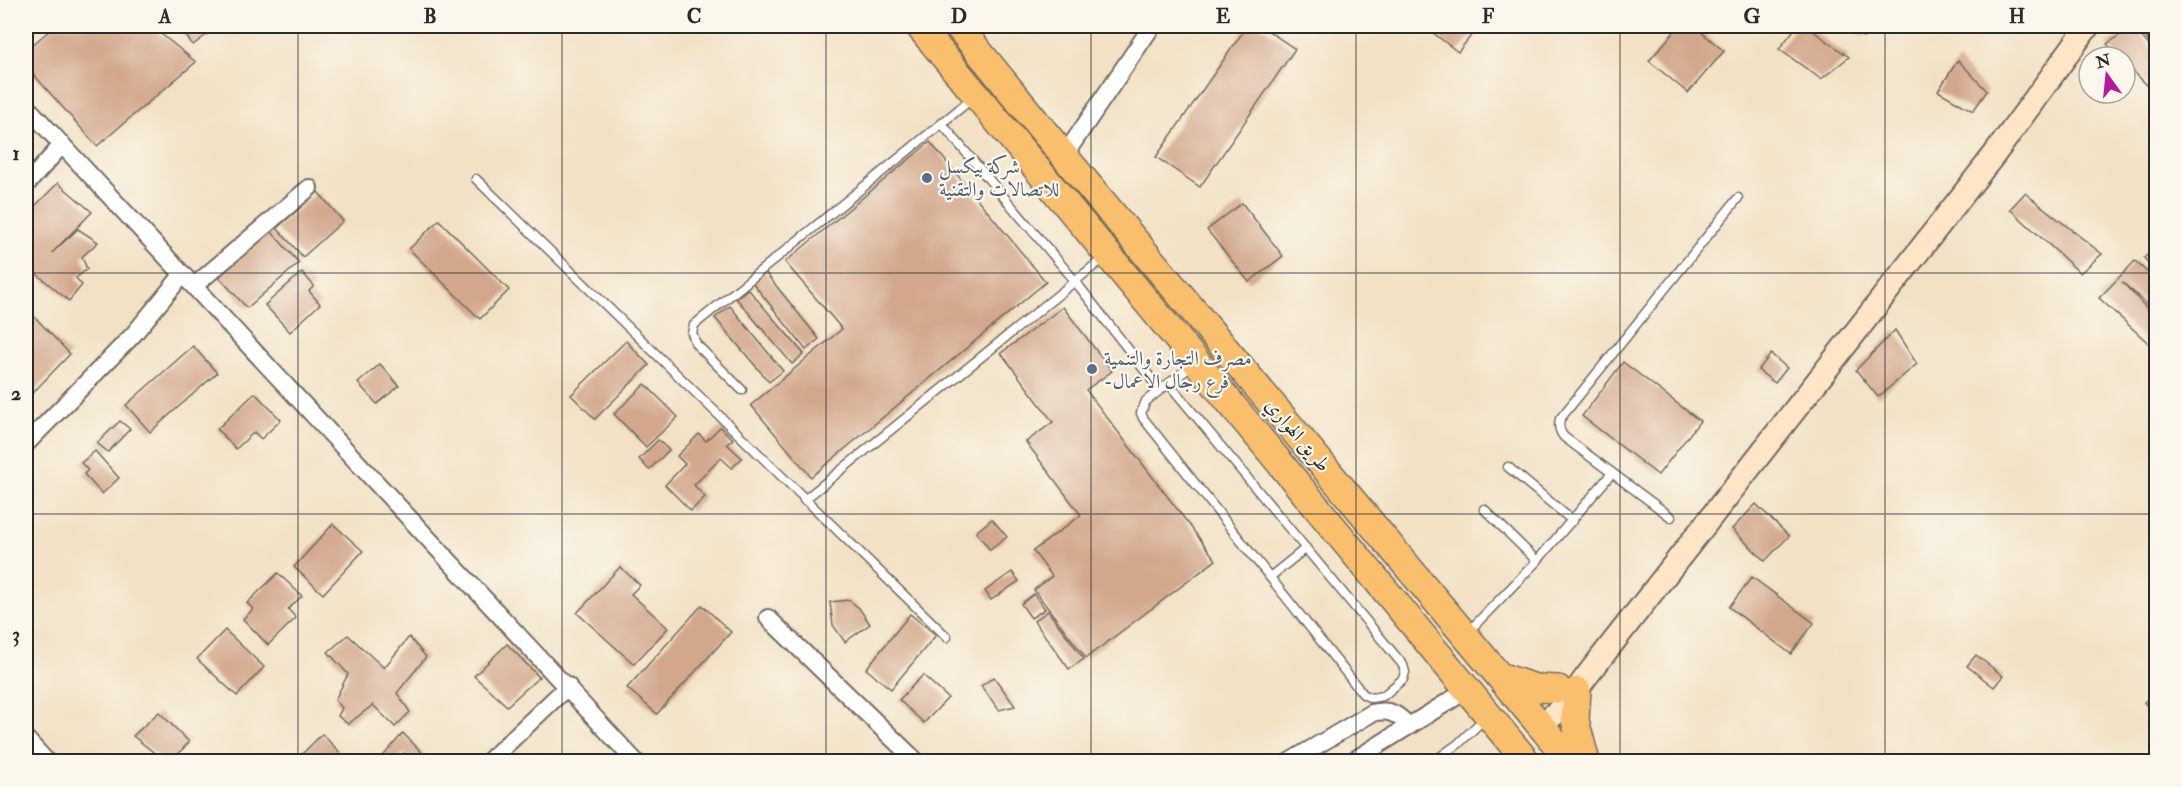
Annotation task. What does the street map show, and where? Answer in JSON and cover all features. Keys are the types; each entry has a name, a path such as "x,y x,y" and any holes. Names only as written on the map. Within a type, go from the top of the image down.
{"highway":[{"name":"طريق الهواري","path":"920,26 1523,761"},
{"name":"طريق الهواري","path":"958,26 1571,762"},
{"path":"1140,293 1163,274"},
{"path":"1502,677 1535,688 1574,686 1575,720 1586,762"}],"main road":[{"path":"1535,718 1574,686 1958,202 2088,26"}],"street":[{"path":"1064,156 1152,26"},
{"path":"2150,26 2157,36"},
{"path":"26,106 568,686 636,762"},
{"path":"26,185 62,145"},
{"path":"26,444 188,280 309,188"},
{"path":"768,618 917,762"},
{"path":"488,762 568,686"},
{"path":"1352,762 1467,690"},
{"path":"1289,762 1372,713 1385,710 1396,713 1409,726"},
{"path":"26,739 47,762"}],"lane":[{"path":"742,390 696,344 692,333 694,325 976,95"},
{"path":"942,124 1075,281 1160,390"},
{"path":"476,179 947,637"},
{"path":"1671,517 1564,437 1559,429 1560,419 1738,198"},
{"path":"804,500 1108,255"},
{"path":"1169,384 1403,665 1405,676 1396,685 1377,698 1363,694 1143,418 1142,406 1146,401 1197,361"},
{"path":"1509,467 1573,521"},
{"path":"1466,635 1537,561 1612,473"},
{"path":"1484,509 1537,561"},
{"path":"1270,577 1305,549"},
{"path":"1433,762 1458,744 1487,716"}],"building":[{"path":"55,26 151,26 196,62 97,146 26,66 26,50"},
{"path":"178,26 218,26 193,45"},
{"path":"1247,26 1261,26 1295,49 1200,187 1156,157"},
{"path":"1424,26 1479,26 1458,52"},
{"path":"1679,26 1694,26 1724,51 1688,93 1649,61"},
{"path":"1797,26 1806,26 1849,57 1821,79 1779,49"},
{"path":"1846,26 1876,26 1863,37"},
{"path":"2133,26 2156,54 2148,86 2137,75 2137,45 2107,44"},
{"path":"1958,60 1987,91 1973,111 1938,91"},
{"path":"26,136 34,144 26,153"},
{"path":"930,142 1046,282 811,477 751,405 842,329 785,262"},
{"path":"58,183 92,212 52,253 78,229 98,242 82,257 87,269 76,278 82,285 69,301 26,265 26,215"},
{"path":"318,192 343,221 303,257 277,228"},
{"path":"2025,193 2102,254 2080,273 2010,209"},
{"path":"1242,203 1283,256 1249,282 1207,230"},
{"path":"439,220 509,290 480,319 409,249"},
{"path":"271,231 299,263 247,308 219,277"},
{"path":"2156,247 2156,271 2144,258"},
{"path":"2135,261 2156,280 2156,312 2122,282 2156,318 2156,350 2099,298"},
{"path":"302,272 314,286 309,291 320,304 290,332 265,305"},
{"path":"765,272 819,339 806,350 752,282"},
{"path":"748,289 804,354 792,364 736,298"},
{"path":"730,306 783,371 769,382 715,318"},
{"path":"1063,307 1112,371 1086,390 1216,560 1086,658 1034,590 1052,576 1033,551 1081,515 1026,442 1053,422 1001,353"},
{"path":"28,310 70,354 26,400 26,312"},
{"path":"1895,330 1917,364 1878,397 1856,370"},
{"path":"626,341 649,365 595,419 571,395"},
{"path":"193,346 217,373 150,432 126,405"},
{"path":"1771,354 1787,368 1775,383 1758,370"},
{"path":"1623,362 1700,421 1658,475 1582,416"},
{"path":"380,364 399,386 377,404 358,383"},
{"path":"645,384 678,417 646,447 614,414"},
{"path":"255,393 281,420 261,439 254,432 236,449 217,429"},
{"path":"120,421 130,429 108,452 97,443"},
{"path":"720,427 733,439 727,444 742,458 732,468 721,458 694,485 705,497 691,511 665,485 685,464 677,456 699,434 706,441"},
{"path":"658,440 669,450 649,470 639,459"},
{"path":"95,451 119,478 102,494 84,474 88,470 81,463"},
{"path":"1756,504 1789,536 1765,561 1732,529"},
{"path":"992,519 1007,537 990,550 976,532"},
{"path":"333,524 363,551 323,594 294,567"},
{"path":"620,567 640,585 631,594 668,628 634,664 577,613"},
{"path":"1012,572 1019,581 991,600 985,591"},
{"path":"278,573 302,596 288,609 296,618 268,645 243,619 253,609 247,603"},
{"path":"1752,577 1814,623 1791,654 1729,607"},
{"path":"1034,594 1045,609 1031,618 1021,604"},
{"path":"849,600 859,608 870,624 845,642 833,625 830,602"},
{"path":"702,605 731,632 657,714 627,688"},
{"path":"1048,611 1084,659 1069,669 1034,621"},
{"path":"910,614 936,635 891,689 866,669"},
{"path":"225,630 264,667 237,696 197,659"},
{"path":"348,635 384,668 409,637 426,657 397,693 410,712 395,727 373,705 348,724 338,716 342,708 335,700 348,674 328,652"},
{"path":"507,644 539,677 507,706 474,676"},
{"path":"1976,655 2003,676 1994,687 1967,666"},
{"path":"923,675 948,698 924,723 899,700"},
{"path":"994,677 1015,706 999,710 981,686"},
{"path":"2156,692 2156,718 2144,702"},
{"path":"159,712 189,742 171,762 166,762 133,736"},
{"path":"403,733 431,762 414,762 404,753 395,762 378,762"},
{"path":"322,734 349,762 294,762"}],"place":[{"name":"شركة بيكسل للاتصالات والتقنية","path":"927,178"},
{"name":"مصرف التجارة والتنمية -فرع رجال الاعمال","path":"1092,369"}]}
